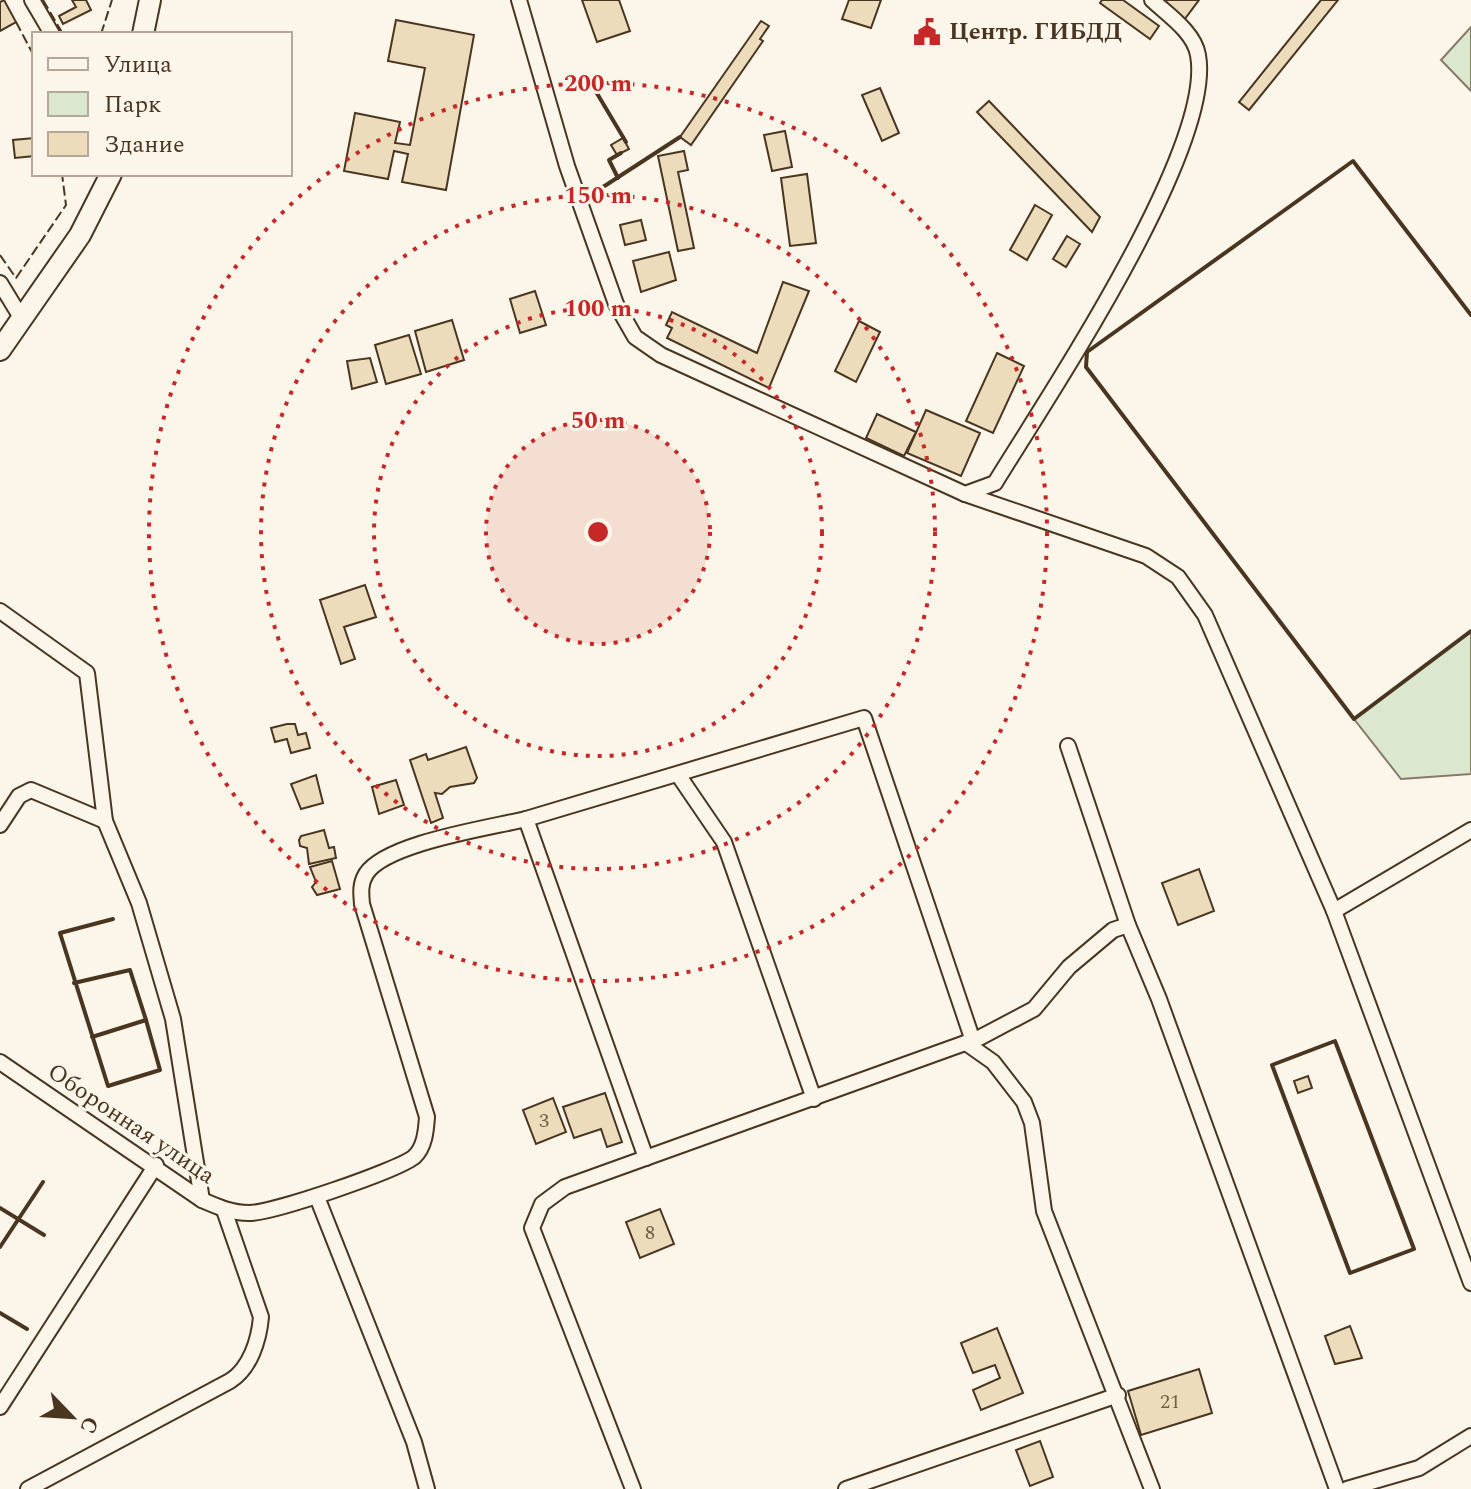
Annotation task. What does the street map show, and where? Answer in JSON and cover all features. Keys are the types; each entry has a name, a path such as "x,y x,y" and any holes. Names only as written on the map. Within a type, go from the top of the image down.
{"main road":[{"path":"143,32 150,0"},
{"path":"0,350 80,235 110,176"}],"street":[{"path":"32,0 51,32"},
{"path":"519,0 567,166 616,304 635,337 661,355 965,494 1146,556 1178,577 1205,615 1334,911 1471,1283"},
{"path":"965,494 995,483 1100,312 1180,157 1200,78 1198,52 1186,31 1152,0"},
{"path":"0,283 22,319"},
{"path":"0,611 87,673 105,821 139,903 173,1019 202,1200"},
{"name":"Оборонная улица","path":"1,1065 156,1165 202,1200 224,1210 250,1213 317,1197 414,1157 425,1139 427,1117 362,904 360,887 367,872 396,852 679,776 864,718 970,1042"},
{"path":"1068,746 1128,925 1159,999 1337,1489"},
{"path":"679,776 724,842 814,1099"},
{"path":"0,825 19,796 31,790 105,821"},
{"path":"526,819 646,1158"},
{"path":"1334,911 1471,830"},
{"path":"633,1489 532,1228 542,1204 565,1187 970,1042 1034,1009 1069,967 1113,930 1128,925"},
{"path":"970,1042 993,1062 1024,1102 1032,1123 1044,1211 1152,1489"},
{"path":"0,1407 156,1165"},
{"path":"317,1197 414,1442 427,1489"},
{"path":"28,1489 230,1381 246,1366 260,1332 261,1317 224,1210"},
{"path":"846,1489 1118,1395"},
{"path":"1347,1489 1419,1468 1471,1436"}],"green space":[{"path":"1471,27 1471,91 1441,60"},
{"path":"1471,631 1471,774 1401,779 1354,719"}],"building":[{"path":"4,0 16,22 0,31 0,2"},
{"path":"72,0 86,0 91,10 63,24 59,16 76,7"},
{"path":"582,0 619,0 630,31 597,42"},
{"path":"849,0 881,0 871,28 842,19"},
{"path":"1102,0 1123,0 1159,26 1150,39 1100,3"},
{"path":"1167,0 1199,0 1184,20 1163,5"},
{"path":"1321,0 1338,0 1249,110 1239,102"},
{"path":"396,20 474,35 446,190 402,182 408,154 394,151 388,179 344,171 355,113 400,122 395,143 410,145 425,68 388,61"},
{"path":"761,21 769,26 760,39 763,41 691,145 680,137"},
{"path":"880,88 899,133 882,141 862,95"},
{"path":"989,101 1100,217 1092,232 977,112"},
{"path":"785,131 792,167 772,171 764,135"},
{"path":"32,138 32,156 15,158 13,140"},
{"path":"623,138 629,149 617,155 611,145"},
{"path":"684,151 688,170 678,172 694,248 678,251 658,156"},
{"path":"807,174 816,243 790,246 781,178"},
{"path":"1035,205 1052,215 1027,260 1010,250"},
{"path":"641,220 646,240 625,245 620,225"},
{"path":"1067,236 1080,244 1066,267 1053,259"},
{"path":"669,252 676,280 641,292 633,261"},
{"path":"783,282 809,291 769,388 667,338 672,328 666,325 672,312 757,353"},
{"path":"535,291 546,325 520,333 510,299"},
{"path":"452,320 464,360 426,372 415,331"},
{"path":"859,321 880,332 856,382 835,371"},
{"path":"409,335 421,374 386,384 375,345"},
{"path":"997,353 1024,366 993,433 966,421"},
{"path":"370,358 377,382 352,389 347,361"},
{"path":"926,410 980,433 961,476 907,453"},
{"path":"877,414 916,432 904,456 866,438"},
{"path":"365,585 376,617 344,627 355,659 341,664 320,600"},
{"path":"295,724 298,735 306,733 310,748 291,753 287,739 275,742 271,728"},
{"path":"466,747 477,778 474,783 450,787 442,794 435,793 443,818 431,823 410,760 426,754 428,760"},
{"path":"316,775 323,803 301,809 291,784"},
{"path":"396,780 404,805 379,814 372,787"},
{"path":"324,830 329,848 334,847 336,858 309,864 307,848 300,846 299,840 301,836"},
{"path":"332,861 340,889 317,895 312,887 316,882 310,867"},
{"path":"1199,869 1214,911 1178,925 1162,883"},
{"path":"1308,1076 1312,1088 1298,1093 1294,1081"},
{"path":"605,1093 622,1142 607,1147 601,1129 574,1138 563,1107"},
{"path":"553,1098 566,1132 536,1144 523,1110"},
{"path":"660,1209 674,1244 640,1258 626,1222"},
{"path":"1350,1326 1362,1358 1335,1364 1325,1336"},
{"path":"997,1328 1023,1393 981,1410 973,1390 1000,1378 995,1365 973,1373 961,1343"},
{"path":"1199,1369 1212,1413 1141,1435 1128,1391"},
{"path":"1040,1441 1053,1477 1030,1486 1016,1450"}],"fence":[{"path":"43,0 62,32"},
{"path":"102,32 112,0"},
{"path":"16,22 32,52"},
{"path":"0,255 16,278 66,205 62,176"}],"wall":[{"path":"589,80 626,142"},
{"path":"603,187 680,137"},
{"path":"618,178 609,160 621,153"},
{"path":"1471,315 1353,161 1087,352 1086,367 1354,719 1471,631"},
{"path":"92,1037 146,1020 160,1070 108,1086 60,933 113,919"},
{"path":"74,983 130,970 146,1020"},
{"path":"1335,1041 1414,1249 1350,1273 1272,1065 1335,1041"},
{"path":"0,1247 43,1182"},
{"path":"0,1208 44,1235"},
{"path":"0,1313 27,1329"}],"place":[{"name":"Центр. ГИБДД","path":"927,32"}]}
